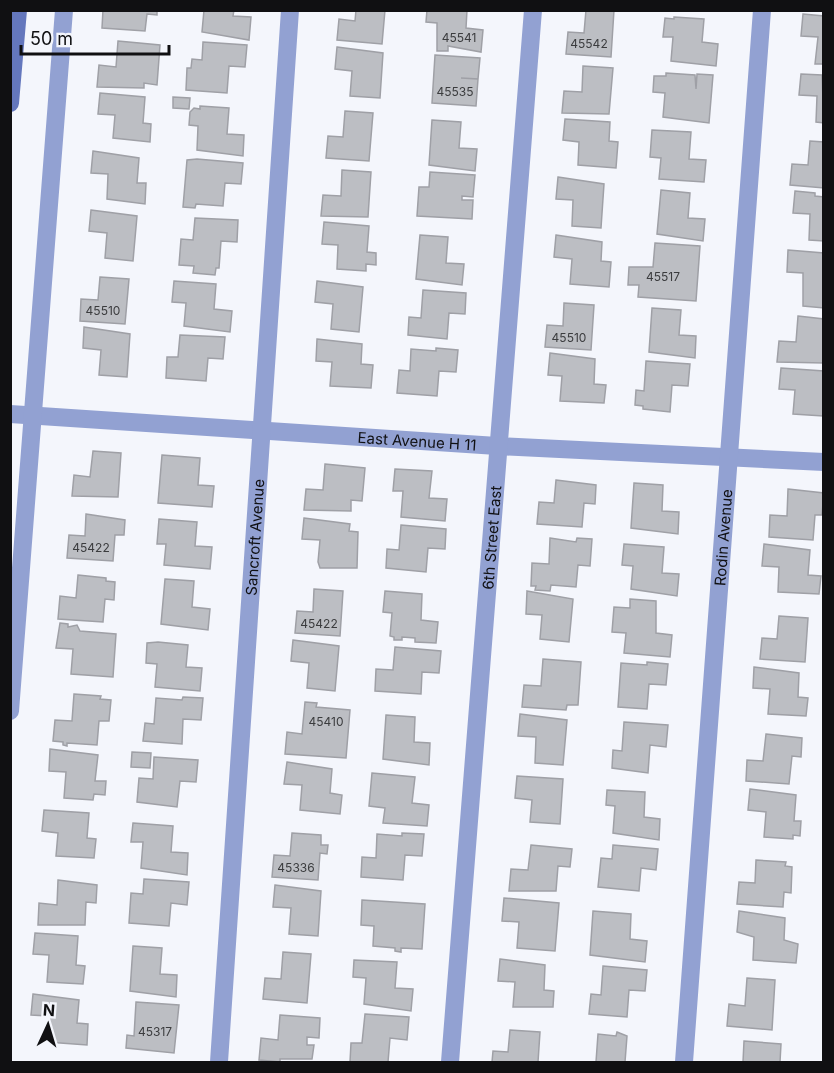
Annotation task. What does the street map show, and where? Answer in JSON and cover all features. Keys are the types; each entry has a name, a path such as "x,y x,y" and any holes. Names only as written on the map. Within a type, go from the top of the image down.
{"street":[{"path":"10,103 18,10"},
{"path":"10,711 64,10"},
{"name":"Sancroft Avenue","path":"219,1062 264,430 290,10"},
{"name":"6th Street East","path":"450,1062 532,10"},
{"name":"Rodin Avenue","path":"684,1062 762,10"},
{"name":"East Avenue H 11","path":"10,414 497,446 824,462"}],"building":[{"path":"103,10 157,10 157,15 147,14 145,31 102,28"},
{"path":"204,10 234,10 233,16 251,17 249,40 202,32"},
{"path":"356,10 385,10 382,44 337,40 339,19 355,21"},
{"path":"427,10 467,10 466,28 483,30 481,52 448,46 448,51 437,51 437,23 426,22"},
{"path":"586,10 614,10 611,57 566,54 568,32 584,33"},
{"path":"803,14 824,16 824,64 815,64 818,37 801,36"},
{"path":"674,17 704,19 702,42 718,44 716,66 671,61 673,37 663,37 665,18 674,19"},
{"path":"118,41 160,45 157,85 144,83 144,88 97,87 99,65 116,67"},
{"path":"203,42 247,45 245,67 229,66 227,93 186,90 187,68 191,68 192,59 202,60"},
{"path":"337,47 383,53 380,98 350,96 352,71 335,69"},
{"path":"435,55 480,58 476,106 432,103"},
{"path":"583,66 613,68 609,114 562,113 564,91 582,92"},
{"path":"666,73 695,75 696,89 697,74 713,75 709,123 663,117 665,93 653,92 654,76 666,76"},
{"path":"801,74 822,75 824,123 816,122 817,96 799,95"},
{"path":"100,93 145,97 143,123 151,124 150,142 113,138 115,115 98,114"},
{"path":"173,97 190,98 189,109 173,108"},
{"path":"200,106 229,108 227,134 244,135 243,156 197,150 198,126 189,125 190,112 194,108 200,109"},
{"path":"345,111 373,113 369,161 326,158 328,136 343,137"},
{"path":"565,119 610,122 609,141 618,142 616,168 578,165 579,142 563,140"},
{"path":"432,120 461,122 459,148 477,149 475,171 429,165"},
{"path":"652,130 691,132 689,159 706,160 704,182 659,179 661,158 650,157"},
{"path":"810,141 824,142 824,188 790,185 792,164 808,165"},
{"path":"93,151 139,158 137,183 146,183 145,204 107,199 108,174 91,173"},
{"path":"187,160 243,163 241,184 225,183 223,206 196,204 195,208 183,207"},
{"path":"342,170 371,172 368,217 321,216 323,195 341,196"},
{"path":"430,172 475,175 473,197 462,196 462,200 473,200 472,219 417,216 419,187 429,187"},
{"path":"558,177 604,184 601,228 572,226 573,200 556,199"},
{"path":"661,190 690,193 688,218 705,219 703,241 657,234"},
{"path":"795,191 815,193 815,196 824,197 824,241 809,240 810,214 793,213"},
{"path":"91,210 137,216 133,261 105,258 107,233 89,231"},
{"path":"195,218 238,220 237,242 221,241 219,268 216,268 215,275 193,273 194,266 179,265 181,239 193,240"},
{"path":"324,222 369,226 367,252 376,253 376,265 366,264 366,271 337,269 338,245 322,244"},
{"path":"420,235 448,237 446,263 464,264 462,285 416,279"},
{"path":"556,235 602,242 601,261 611,262 609,287 570,284 572,259 554,257"},
{"path":"655,243 700,246 696,301 638,297 639,285 628,285 629,267 653,267"},
{"path":"788,250 824,253 824,308 803,306 803,273 787,272"},
{"path":"100,277 129,279 125,324 80,321 81,299 98,300"},
{"path":"174,281 216,284 214,309 232,311 230,332 184,326 186,303 172,302"},
{"path":"317,281 363,287 359,332 331,329 333,304 315,302"},
{"path":"423,290 466,293 465,314 449,313 447,339 408,335 409,317 421,318"},
{"path":"564,303 594,305 591,350 545,347 547,325 563,326"},
{"path":"652,308 681,310 679,335 696,336 695,358 649,352"},
{"path":"798,316 824,319 824,363 777,362 779,341 796,342"},
{"path":"84,327 130,334 127,377 99,375 101,350 83,348"},
{"path":"180,335 225,337 223,359 208,358 206,381 166,378 167,357 178,357"},
{"path":"317,339 362,344 361,364 373,365 371,388 330,386 332,362 316,361"},
{"path":"436,348 458,350 456,372 439,371 437,396 397,393 399,370 410,371 411,349 436,351"},
{"path":"550,353 595,359 594,384 606,385 604,403 560,401 562,376 548,375"},
{"path":"646,361 690,364 688,386 672,385 670,412 643,409 643,406 635,405 636,390 644,391"},
{"path":"781,368 824,371 823,416 793,414 795,390 779,389"},
{"path":"93,451 121,453 118,497 72,496 74,475 90,477"},
{"path":"162,455 200,458 198,485 214,486 212,507 158,503"},
{"path":"325,464 365,468 362,501 351,500 351,511 304,510 306,489 323,490"},
{"path":"395,469 432,471 429,498 447,499 445,521 401,517 403,491 393,491"},
{"path":"556,480 596,485 595,504 584,503 582,527 537,524 539,502 554,503"},
{"path":"634,483 663,485 662,511 679,512 678,534 631,528"},
{"path":"788,489 824,493 822,515 815,515 813,540 769,537 770,515 787,516"},
{"path":"86,514 125,520 124,535 115,535 113,561 67,558 69,535 85,536"},
{"path":"304,518 350,524 349,531 358,532 357,568 320,568 318,562 320,540 302,539"},
{"path":"159,519 197,522 195,546 212,547 210,569 164,565 166,544 157,544"},
{"path":"401,525 446,529 445,549 428,548 426,572 386,568 387,549 399,550"},
{"path":"550,538 576,542 577,538 592,539 590,566 578,565 576,587 551,585 550,591 535,590 536,586 531,586 532,563 549,564"},
{"path":"624,544 664,547 662,573 679,574 677,596 631,589 633,566 622,565"},
{"path":"764,544 810,550 808,575 821,576 819,594 778,592 779,567 762,566"},
{"path":"78,575 106,578 106,581 115,582 114,600 105,599 103,622 58,619 60,596 76,598"},
{"path":"165,579 194,581 192,607 210,609 208,630 161,624"},
{"path":"314,589 343,591 340,636 295,633 297,611 313,612"},
{"path":"385,591 422,594 421,620 438,622 436,643 415,642 415,638 402,637 402,640 394,640 394,637 390,636 392,613 383,612"},
{"path":"527,591 573,599 569,642 540,639 542,615 526,614"},
{"path":"630,599 656,601 656,633 672,635 670,657 624,653 626,633 612,632 614,607 630,608"},
{"path":"779,616 808,618 805,662 760,659 762,638 777,639"},
{"path":"60,623 68,624 68,627 77,625 80,631 116,634 113,677 71,674 73,649 56,648"},
{"path":"293,640 339,646 335,691 307,688 309,663 291,661"},
{"path":"147,643 188,645 186,667 202,668 200,691 155,687 157,664 146,663"},
{"path":"395,647 441,651 439,673 422,672 421,694 375,691 376,669 393,670"},
{"path":"543,659 581,662 578,705 567,705 566,710 522,707 524,685 541,686"},
{"path":"647,662 668,664 666,685 649,684 647,709 618,707 621,663 647,665"},
{"path":"754,667 799,673 798,697 808,698 806,716 768,714 770,689 753,688"},
{"path":"74,694 101,696 100,699 111,700 109,721 99,721 97,745 67,743 67,746 63,745 63,742 53,741 55,720 72,721"},
{"path":"183,697 203,698 201,720 183,719 182,744 143,741 145,723 154,724 156,698 182,700"},
{"path":"305,702 317,703 316,707 350,710 346,758 285,754 287,732 302,734"},
{"path":"520,714 567,720 563,765 535,763 536,737 518,736"},
{"path":"386,715 415,717 414,742 430,743 429,765 383,759"},
{"path":"624,722 668,725 666,747 650,745 648,773 612,768 613,750 622,751"},
{"path":"766,734 802,738 801,757 792,756 789,784 746,781 747,760 763,761"},
{"path":"50,749 98,755 95,781 106,781 105,795 94,794 93,800 64,798 66,772 49,771"},
{"path":"132,752 151,753 150,768 131,767"},
{"path":"154,757 198,760 196,782 180,781 177,807 137,802 139,778 153,779"},
{"path":"287,762 332,769 330,793 342,795 340,814 300,810 302,785 284,784"},
{"path":"372,773 415,777 412,803 429,805 427,826 383,823 385,808 369,806"},
{"path":"517,776 563,779 560,824 530,822 532,800 515,798"},
{"path":"750,789 796,795 794,821 801,821 800,836 793,835 793,839 764,837 766,812 748,810"},
{"path":"607,790 645,792 644,817 660,819 659,840 613,833 615,806 606,805"},
{"path":"44,810 89,813 87,838 96,839 94,858 56,856 58,833 42,831"},
{"path":"133,823 173,826 171,852 188,853 187,875 141,868 143,842 131,842"},
{"path":"292,833 321,835 321,845 328,845 327,854 320,853 318,880 272,877 274,855 290,856"},
{"path":"402,833 424,834 422,856 405,855 403,880 361,877 362,857 376,858 377,834 402,836"},
{"path":"531,845 572,849 570,867 558,866 556,891 509,891 511,869 528,870"},
{"path":"613,845 658,849 656,870 641,868 639,891 598,887 601,858 612,859"},
{"path":"756,860 786,862 785,866 792,867 791,893 784,892 783,907 737,904 739,882 755,883"},
{"path":"144,879 189,882 187,905 171,903 169,926 129,923 131,893 143,894"},
{"path":"58,880 97,885 96,903 86,902 85,925 38,925 39,903 57,905"},
{"path":"275,885 321,891 318,936 289,934 291,908 273,907"},
{"path":"504,898 559,903 555,951 517,948 519,922 502,921"},
{"path":"362,900 425,904 422,949 401,948 401,952 395,951 395,948 373,946 374,926 361,925"},
{"path":"593,911 631,914 630,939 647,941 645,962 590,955"},
{"path":"739,911 785,918 784,940 798,944 796,963 753,960 754,937 737,932"},
{"path":"35,933 78,936 76,965 85,966 83,984 47,982 49,955 33,954"},
{"path":"133,946 162,948 160,974 177,975 176,997 130,991"},
{"path":"283,952 311,954 307,1003 263,999 265,978 281,979"},
{"path":"500,959 545,965 544,990 554,991 553,1007 513,1007 515,982 498,981"},
{"path":"354,960 397,962 395,988 413,989 411,1011 364,1004 366,978 353,977"},
{"path":"603,966 647,970 645,991 629,990 627,1017 589,1014 591,994 601,995"},
{"path":"747,978 775,980 772,1030 727,1026 729,1004 745,1006"},
{"path":"33,994 79,1000 77,1023 88,1024 87,1045 47,1042 48,1016 31,1015"},
{"path":"136,1002 179,1005 174,1053 126,1048 127,1035 134,1036"},
{"path":"365,1014 409,1017 407,1040 390,1038 388,1062 350,1062 351,1043 362,1043"},
{"path":"280,1015 320,1018 319,1038 307,1037 307,1045 314,1045 312,1059 280,1059 280,1062 259,1060 261,1038 278,1040"},
{"path":"510,1030 540,1032 538,1062 492,1062 493,1051 508,1052"},
{"path":"617,1032 627,1036 625,1062 596,1062 598,1034 616,1036"},
{"path":"744,1041 781,1044 780,1062 743,1062"}]}
